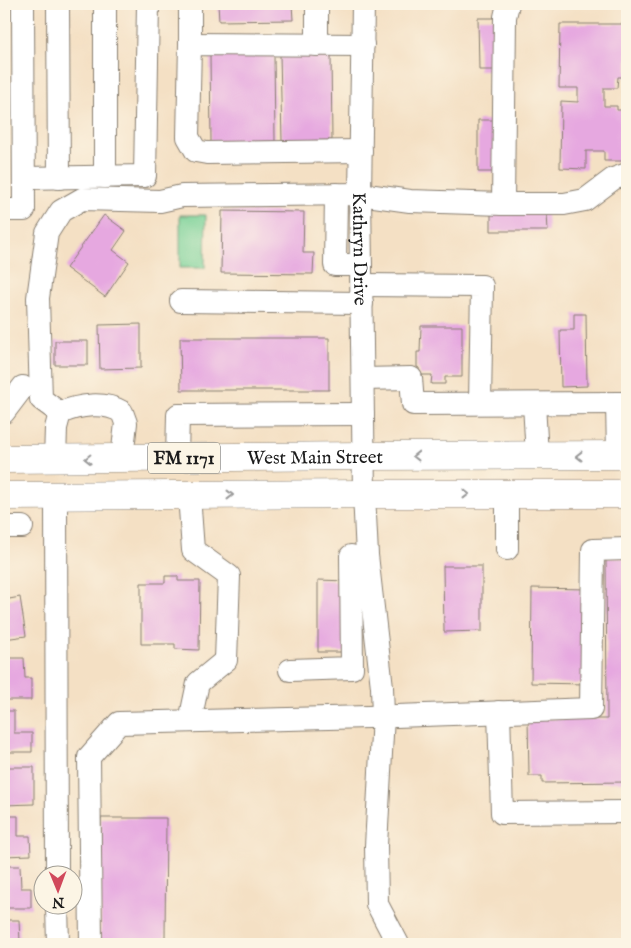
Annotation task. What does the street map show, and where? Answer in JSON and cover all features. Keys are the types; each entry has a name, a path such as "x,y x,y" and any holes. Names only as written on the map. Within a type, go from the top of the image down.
{"main road":[{"name":"West Main Street","path":"4,459 623,455"},
{"name":"West Main Street","path":"4,496 627,494"}],"street":[{"path":"4,210 24,210 23,4"},
{"path":"58,4 58,178"},
{"path":"105,4 106,177"},
{"path":"24,178 146,176 148,4"},
{"path":"190,4 188,137 196,151 206,153 361,151"},
{"path":"317,4 317,45"},
{"name":"Kathryn Drive","path":"363,4 360,194 364,494 367,555 382,687 383,716 376,846 377,904 398,944"},
{"path":"503,204 505,18 508,4"},
{"path":"190,44 363,45"},
{"path":"60,413 41,399 38,298 47,233 61,211 82,199 160,201 182,196 360,194 410,201 564,204 585,200 613,179 627,174"},
{"path":"336,194 335,265 362,284"},
{"path":"182,301 362,284 482,286 480,403"},
{"path":"363,379 411,378 413,404 622,403 623,455"},
{"path":"4,412 23,387"},
{"path":"534,404 537,456"},
{"path":"60,413 77,406 113,406 122,412 126,423 122,458"},
{"path":"55,459 56,428 60,413"},
{"path":"177,458 178,415 363,414"},
{"path":"507,549 508,494"},
{"path":"189,495 193,550 229,576 226,660 198,683 190,721"},
{"path":"56,496 57,866"},
{"path":"91,944 89,757 119,722 592,709 593,550 627,549"},
{"path":"290,670 352,668 351,556"},
{"path":"499,712 502,813 627,812"},
{"path":"57,916 58,944"}],"green space":[{"path":"180,215 206,215 205,268 180,268"}],"building":[{"path":"218,4 292,4 293,20 219,21"},
{"path":"478,18 496,18 497,70 479,70"},
{"path":"560,24 627,24 627,77 618,77 617,88 604,88 604,106 617,106 617,110 627,110 627,161 604,161 604,151 586,151 586,169 560,168 561,101 578,102 578,88 559,88"},
{"path":"274,54 275,141 211,142 210,55"},
{"path":"280,55 331,55 332,140 282,141"},
{"path":"478,120 496,120 496,172 478,172"},
{"path":"222,211 304,212 303,253 314,253 313,274 221,273"},
{"path":"491,213 547,213 548,231 491,231"},
{"path":"104,215 126,231 113,250 129,262 105,297 66,268"},
{"path":"574,314 586,314 587,386 561,387 560,330 574,330"},
{"path":"141,324 141,368 100,369 99,325"},
{"path":"421,326 462,326 462,377 445,377 445,384 431,384 432,375 419,375 417,352 420,352"},
{"path":"180,338 329,338 329,390 181,390"},
{"path":"55,341 88,341 88,365 55,365"},
{"path":"606,558 627,558 627,782 542,783 542,776 529,776 528,719 607,719"},
{"path":"443,566 482,566 482,631 444,632"},
{"path":"165,576 178,576 178,581 200,581 199,650 175,649 175,644 141,644 141,583 165,583"},
{"path":"318,580 348,581 347,652 318,652"},
{"path":"532,588 587,589 586,684 531,683"},
{"path":"20,597 26,636 4,639 4,600"},
{"path":"4,658 24,658 25,678 31,678 31,700 4,700"},
{"path":"4,711 14,711 14,733 32,733 32,752 4,752"},
{"path":"4,767 34,767 34,804 4,805"},
{"path":"4,816 18,816 18,836 30,836 31,855 4,856"},
{"path":"101,818 166,818 165,937 173,944 101,944"},
{"path":"4,866 20,866 21,888 31,888 31,908 4,908"},
{"path":"4,920 19,920 20,942 31,941 31,944 4,944"}]}
